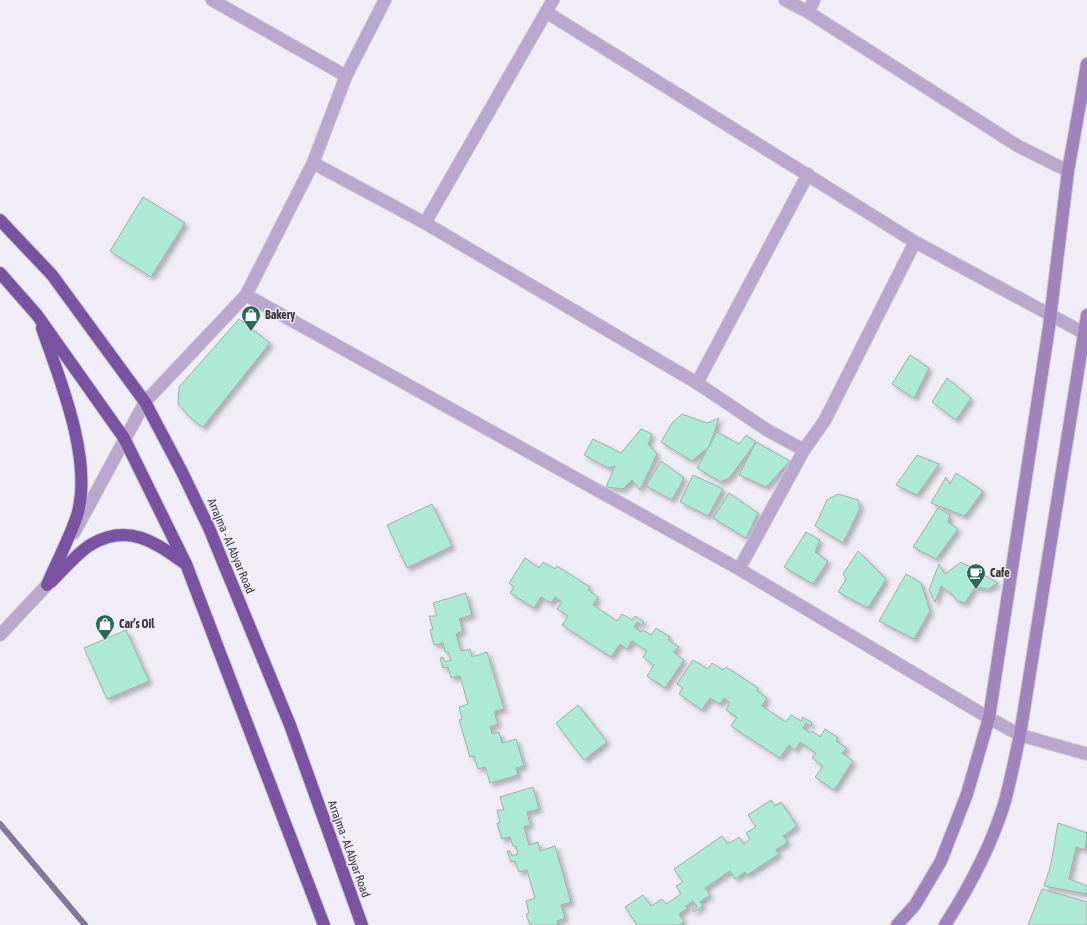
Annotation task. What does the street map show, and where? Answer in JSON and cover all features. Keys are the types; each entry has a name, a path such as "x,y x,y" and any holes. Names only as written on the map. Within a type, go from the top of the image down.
{"highway":[{"name":"Arrajma - Al Abyar Road","path":"0,220 52,274 146,402 209,528 290,725 362,925"},
{"path":"0,273 37,315 124,438 186,564 324,925"},
{"path":"37,315 72,422 80,469 81,489 78,512 47,585"},
{"path":"47,585 91,544 108,537 127,534 142,537 156,543 186,564"}],"street":[{"path":"212,0 346,76"},
{"path":"0,635 47,585 124,438 146,402 246,295 313,163 346,76 385,0"},
{"path":"425,223 553,0"},
{"path":"784,0 808,12 1018,146 1068,171"},
{"path":"808,12 814,0"},
{"path":"546,12 916,242 1084,332"},
{"path":"897,925 915,905 941,861 967,794 989,718 1051,313 1068,171 1087,64"},
{"path":"313,163 425,223 697,383 767,430 804,450"},
{"path":"697,383 808,174"},
{"path":"739,569 804,450 825,420 916,242"},
{"path":"246,295 739,569 1020,735 1087,754"},
{"path":"945,925 966,893 983,858 1005,801 1020,735 1087,315"}],"building":[{"path":"143,197 185,223 151,277 110,251"},
{"path":"239,319 270,343 203,427 192,419 178,404 179,387"},
{"path":"910,355 929,368 914,398 892,384"},
{"path":"947,378 971,398 956,420 932,402"},
{"path":"682,414 707,423 719,418 709,447 692,461 661,442 672,423"},
{"path":"641,429 652,434 648,444 657,454 640,490 632,480 623,489 606,487 615,466 608,468 584,455 593,439 621,453"},
{"path":"717,432 739,444 746,435 756,442 730,477 721,482 697,468"},
{"path":"756,442 790,461 766,487 739,475"},
{"path":"917,455 939,464 917,495 896,485"},
{"path":"661,461 684,478 672,500 646,486"},
{"path":"956,473 983,491 965,516 931,503 946,477 950,484"},
{"path":"693,475 723,489 708,516 680,502"},
{"path":"729,493 758,513 746,538 713,518"},
{"path":"838,494 858,500 860,508 843,543 815,526 827,500"},
{"path":"432,504 452,546 407,568 387,525"},
{"path":"938,508 950,515 948,522 958,529 936,559 913,547"},
{"path":"806,532 820,540 815,552 828,561 813,584 784,567"},
{"path":"858,551 886,579 868,608 838,592 846,579 843,574"},
{"path":"525,558 539,568 543,562 555,569 557,566 590,587 588,590 598,597 593,605 617,621 622,614 632,620 635,616 644,622 642,625 637,622 634,627 641,632 643,630 651,635 656,628 670,637 668,640 679,647 673,652 684,660 665,688 647,676 654,665 643,657 647,651 632,641 627,649 620,644 611,657 562,625 568,616 557,609 562,602 555,597 551,603 541,597 534,608 510,593 514,587 509,583"},
{"path":"961,562 998,583 988,589 975,587 965,603 957,601 953,595 941,586 935,602 929,590 939,564 945,574"},
{"path":"906,574 921,583 930,611 914,639 879,621"},
{"path":"466,593 472,615 459,619 463,631 456,634 461,651 470,649 472,657 487,652 504,709 494,711 498,724 490,727 492,734 499,732 502,743 516,739 524,766 516,768 518,775 490,783 485,767 478,769 474,756 470,757 459,720 462,719 459,707 468,704 460,676 451,678 448,667 443,668 440,658 443,657 445,662 451,660 448,652 445,652 443,643 434,645 430,630 433,629 429,616 437,616 433,603"},
{"path":"126,630 149,681 107,699 84,648"},
{"path":"693,660 708,669 712,663 723,670 726,667 758,688 757,691 767,698 762,706 786,722 791,715 801,721 803,717 812,723 811,726 806,723 803,728 810,733 812,731 820,737 825,729 838,738 836,741 847,748 842,753 853,761 834,790 815,777 823,766 812,758 816,753 800,742 795,750 789,745 780,758 731,726 737,717 726,710 730,703 724,698 720,704 710,698 702,710 679,694 683,688 677,684"},
{"path":"578,705 607,742 584,760 556,723"},
{"path":"533,787 539,809 527,812 530,825 524,827 529,845 538,842 540,851 555,846 571,902 561,905 565,918 557,921 558,925 530,925 526,914 529,913 526,901 535,898 527,870 519,872 515,861 511,862 507,851 510,851 512,856 518,854 516,846 513,846 510,837 502,839 497,823 500,823 497,810 504,810 500,797"},
{"path":"771,800 775,806 781,802 797,826 783,836 788,842 776,850 779,854 747,875 745,872 735,879 730,871 705,888 710,895 700,902 703,906 694,912 692,910 697,907 693,901 686,906 687,909 679,914 684,922 679,925 637,925 625,907 643,895 651,906 662,899 666,904 681,894 676,886 683,882 674,869 722,836 728,844 739,837 744,844 750,839 746,833 756,827 748,815"},
{"path":"1058,823 1087,833 1085,850 1076,847 1069,879 1087,886 1087,894 1044,886 1051,864"},
{"path":"1042,889 1087,902 1087,925 1028,925"}],"waterway":[{"path":"0,824 85,925"}],"place":[{"name":"Bakery","path":"251,332"},
{"name":"Cafe","path":"976,590"},
{"name":"Car’s Oil","path":"105,641"}]}
